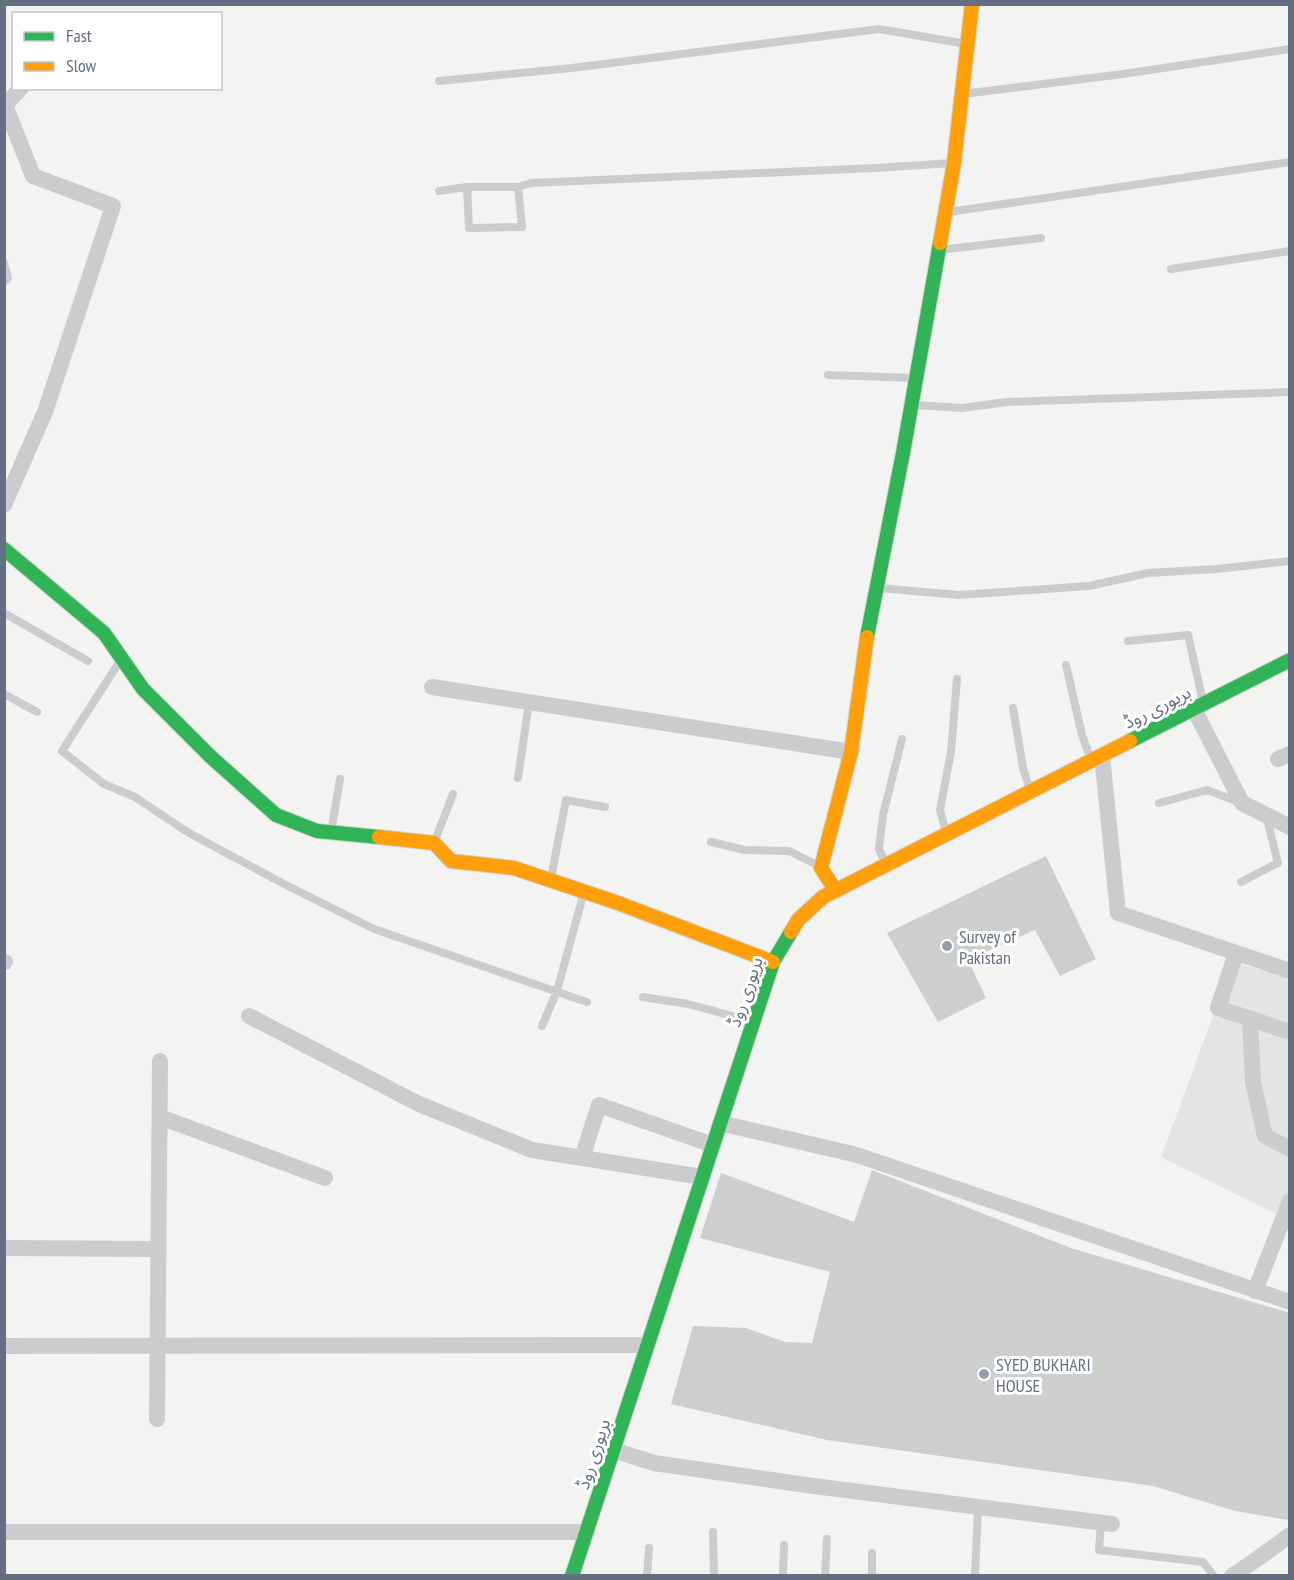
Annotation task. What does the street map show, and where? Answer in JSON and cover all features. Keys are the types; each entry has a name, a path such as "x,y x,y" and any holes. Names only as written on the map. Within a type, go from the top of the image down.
{"street":[{"path":"836,891 821,868 851,752 869,626 912,405 954,163 972,4"},
{"path":"4,505 45,412 113,206 33,176 5,105 19,90"},
{"path":"4,549 104,633 143,689 211,757 276,815 317,831 434,843 451,861 513,868 773,962"},
{"name":"بریوری روڈ","path":"572,1575 773,962 798,920 823,897 1290,660"},
{"path":"432,687 851,752"},
{"path":"1199,706 1242,803 1290,827"},
{"path":"1097,758 1118,914 1290,971"},
{"path":"1236,953 1218,1008 1290,1032"},
{"path":"249,1016 419,1104 532,1150 702,1177"},
{"path":"1250,1018 1253,1082 1265,1136 1290,1149"},
{"path":"157,1419 160,1061"},
{"path":"582,1158 599,1105 713,1145"},
{"path":"160,1117 325,1178"},
{"path":"720,1123 857,1155 1290,1302"},
{"path":"1255,1291 1290,1202"},
{"path":"4,1248 158,1249"},
{"path":"4,1346 647,1346"},
{"path":"613,1450 654,1463 1106,1523"},
{"path":"4,1532 586,1532"},
{"path":"1232,1575 1290,1535"}],"lane":[{"path":"439,81 572,68 879,29 968,45"},
{"path":"962,94 1123,74 1290,49"},
{"path":"945,212 1290,162"},
{"path":"439,191 467,187 518,187 531,183 954,163"},
{"path":"467,187 469,228 522,227 518,187"},
{"path":"939,250 1041,238"},
{"path":"1171,269 1290,251"},
{"path":"4,263 8,278 4,282"},
{"path":"828,375 916,378"},
{"path":"912,405 962,408 1007,402 1290,392"},
{"path":"876,588 959,595 1089,586 1148,573 1290,561"},
{"path":"4,613 88,661"},
{"path":"1128,641 1188,635 1199,706"},
{"path":"122,658 62,751 104,784 135,796 189,833 374,929 587,1002"},
{"path":"1066,665 1082,735 1097,758"},
{"path":"947,834 940,810 951,752 957,679"},
{"path":"4,694 37,712"},
{"path":"518,778 529,702"},
{"path":"1013,708 1023,768 1031,792"},
{"path":"886,865 879,849 883,815 902,739"},
{"path":"331,833 340,779"},
{"path":"1159,803 1207,790 1242,803"},
{"path":"434,843 453,794"},
{"path":"550,880 566,800 605,807"},
{"path":"1241,882 1278,863 1265,815"},
{"path":"711,842 745,850 789,851 821,868"},
{"path":"542,1026 557,991 584,892"},
{"path":"643,997 688,1004 753,1022"},
{"path":"975,1575 978,1507"},
{"path":"1106,1523 1099,1550 1203,1562 1214,1575"},
{"path":"713,1532 714,1575"},
{"path":"825,1575 827,1539"},
{"path":"783,1575 784,1545"},
{"path":"647,1575 649,1548"},
{"path":"872,1553 872,1575"}],"shaded area":[{"path":"1233,962 1289,978 1289,1208 1284,1207 1276,1214 1161,1157"}],"building":[{"name":"Survey of Pakistan","path":"1046,856 1096,959 1060,976 1035,930 968,960 986,998 938,1022 887,933"},
{"name":"SYED BUKHARI HOUSE","path":"872,1170 1071,1248 1290,1313 1290,1519 1235,1511 1153,1486 827,1440 671,1404 693,1326 746,1328 785,1342 812,1343 830,1272 700,1238 721,1173 854,1222"}],"traffic: fast":[{"path":"867,637 903,453 940,243"},
{"path":"4,549 104,633 143,689 211,757 276,815 317,831 379,837"},
{"path":"1130,741 1290,660"},
{"path":"572,1576 773,962 791,932"}],"traffic: slow":[{"path":"940,243 954,163 972,4"},
{"path":"836,891 821,868 851,752 867,637"},
{"path":"791,932 798,920 823,897 1130,741"},
{"path":"379,837 434,843 451,861 514,868 618,903 773,962"}],"place":[{"name":"Survey of Pakistan","path":"947,946"},
{"name":"SYED BUKHARI HOUSE","path":"984,1374"}]}
